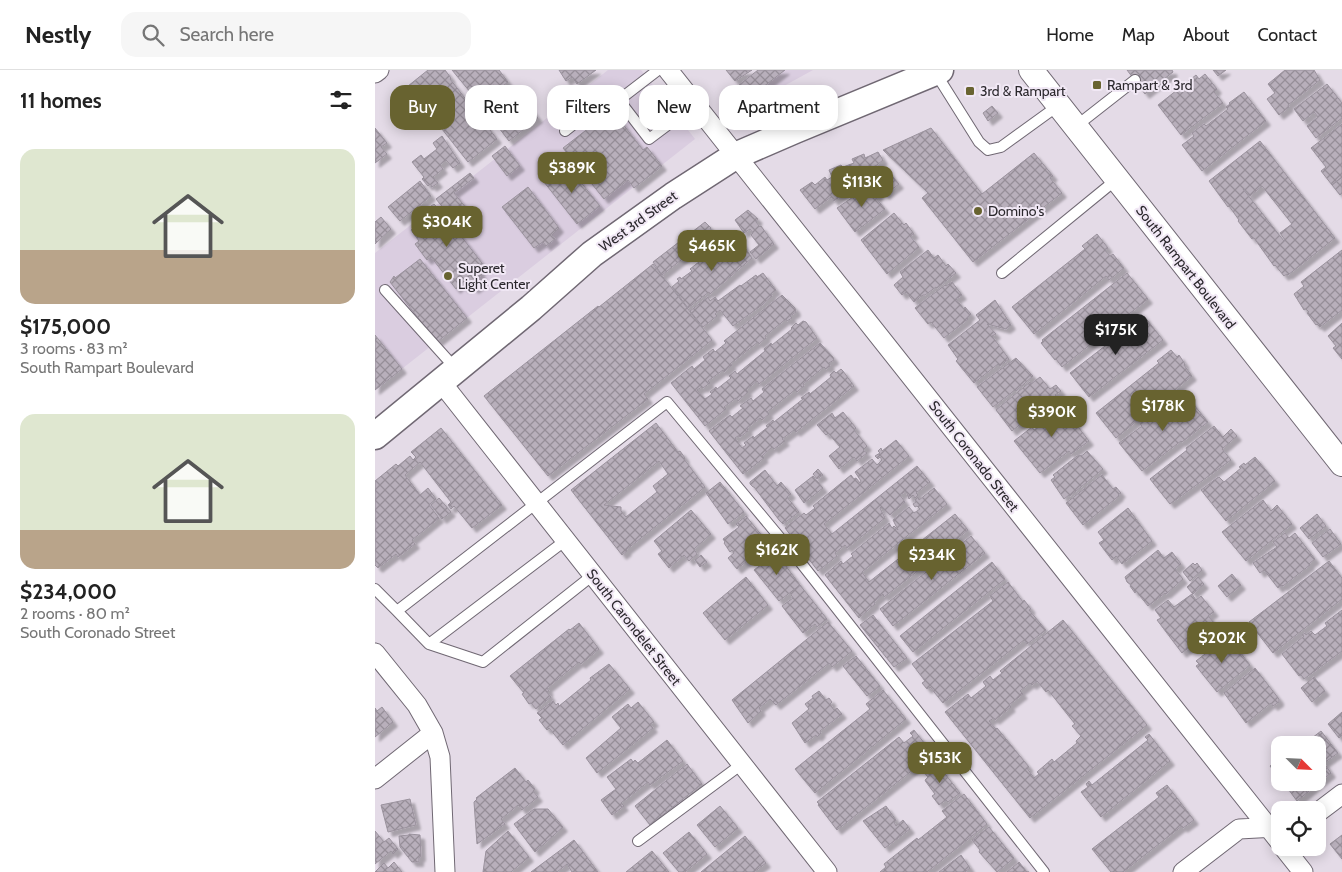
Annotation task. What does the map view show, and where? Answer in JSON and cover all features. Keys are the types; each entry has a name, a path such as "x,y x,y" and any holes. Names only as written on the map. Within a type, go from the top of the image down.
{"main road":[{"name":"West 3rd Street","path":"379,429 449,376 592,254 673,196 735,156 938,71"}],"street":[{"path":"375,73 379,70"},
{"name":"South Coronado Street","path":"668,70 1271,823"},
{"name":"South Rampart Boulevard","path":"1031,70 1342,464"},
{"name":"South Carondelet Street","path":"449,376 537,503 827,872"},
{"path":"375,653 417,705 433,733 440,757 445,872"},
{"path":"375,779 433,733"},
{"path":"1326,806 1342,794"},
{"path":"1183,872 1239,829 1271,827"},
{"path":"1290,856 1303,872"}],"lane":[{"path":"629,92 658,70"},
{"path":"938,71 979,142 988,150 1001,147 1059,105"},
{"path":"1075,127 1135,80"},
{"path":"629,113 639,126"},
{"path":"642,130 649,139 661,130"},
{"path":"1002,273 1117,179"},
{"path":"385,290 449,376"},
{"path":"397,610 667,402 807,570 1044,872"},
{"path":"429,644 566,540"},
{"path":"375,589 429,644 483,662 593,575"},
{"path":"638,841 742,764"}],"shaded area":[{"path":"608,70 641,70 653,85 639,85 639,130 688,130 695,139 375,390 375,253 532,130 537,130 537,126 547,118 547,130 629,130 629,85 589,85"},
{"path":"762,70 813,70 786,85 743,85"}],"building":[{"path":"428,70 445,70 455,85 409,85"},
{"path":"452,70 499,70 508,82 504,85 465,86"},
{"path":"559,70 596,70 577,84 572,77 566,81"},
{"path":"726,70 752,70 735,81"},
{"path":"758,70 785,70 766,85 739,85"},
{"path":"1127,70 1172,70 1173,72 1145,94"},
{"path":"1213,70 1226,70 1218,76"},
{"path":"1285,70 1314,70 1320,80 1288,105 1289,107 1279,115 1267,99 1275,93 1268,84"},
{"path":"1205,74 1217,89 1214,92 1223,103 1181,135 1158,105 1196,75 1199,79"},
{"path":"1327,84 1342,103 1342,118 1316,138 1307,126 1318,117 1314,112 1303,121 1294,109"},
{"path":"455,85 465,98 465,130 490,130 497,139 468,162 443,130 455,130"},
{"path":"1244,92 1266,121 1202,171 1182,145 1194,136 1192,133 1204,124 1206,126 1228,109 1226,107 1229,103"},
{"path":"992,106 998,113 988,121 983,113"},
{"path":"1342,124 1342,177 1332,185 1321,171 1326,167 1311,148"},
{"path":"375,128 387,143 381,147 387,154 375,163"},
{"path":"931,128 982,194 1034,153 1053,176 1050,178 1062,193 973,262 922,198 928,193 883,150"},
{"path":"501,130 523,130 509,141"},
{"path":"586,130 628,130 643,150 647,147 662,166 634,188 628,180 604,199 563,148"},
{"path":"442,136 460,163 453,168 446,160 440,165 443,169 433,177 438,183 432,187 430,184 428,186 422,179 424,177 412,162 421,155 424,159 437,149 433,143"},
{"path":"1260,141 1335,238 1288,275 1284,276 1274,266 1254,238 1252,239 1209,181","holes":["1262,186 1292,224 1280,233 1284,241 1243,189 1250,196"]},
{"path":"505,146 520,166 507,176 492,156"},
{"path":"878,152 883,160 858,174 841,187 845,193 834,201 831,197 815,209 800,190 812,182 815,185 825,177 827,180 832,177 829,170 841,165 843,167 854,163 852,159 864,154 865,158"},
{"path":"567,165 600,206 577,224 544,182"},
{"path":"888,171 899,184 885,195 874,181"},
{"path":"470,173 474,178 454,193 467,209 453,220 436,199"},
{"path":"1342,177 1342,193 1340,195 1332,185"},
{"path":"420,181 431,196 400,221 388,207"},
{"path":"872,184 879,194 876,198 885,209 855,232 837,208"},
{"path":"528,187 559,228 552,235 555,239 546,246 543,242 534,248 502,207"},
{"path":"434,204 485,267 479,271 482,275 477,278 481,284 474,289 470,284 464,288 461,284 456,289 431,257 427,260 415,244 419,241 411,230 418,221 416,216"},
{"path":"748,210 758,219 756,222 774,244 756,259 750,252 759,245 751,235 753,233 750,229 744,233 735,220"},
{"path":"894,213 904,225 906,223 914,234 910,236 919,247 887,274 861,240"},
{"path":"381,217 391,229 375,244 375,222"},
{"path":"705,222 714,234 662,275 653,262"},
{"path":"1097,234 1108,248 1105,250 1110,256 1113,254 1124,268 1109,280 1106,276 1034,334 1012,307 1085,249 1082,246"},
{"path":"732,236 739,242 740,240 752,258 710,294 709,292 688,308 672,287 679,281 677,279 680,277 681,279 692,271 690,269 714,250 716,253 732,240 730,238"},
{"path":"928,250 934,258 938,255 946,266 948,264 956,273 937,288 914,302 906,292 902,295 894,285 903,277 900,272"},
{"path":"1342,250 1342,310 1320,327 1316,325 1307,313 1309,312 1306,309 1304,310 1294,294 1304,286 1301,282"},
{"path":"420,259 467,318 437,342 390,282 394,276 395,278"},
{"path":"653,264 712,340 644,394 648,399 548,476 484,396"},
{"path":"763,273 776,290 762,305 733,326 720,310 715,314 717,316 703,327 690,311 708,297 710,301 715,297 718,301 756,275 757,277"},
{"path":"1127,273 1148,299 1062,367 1041,343 1042,340"},
{"path":"952,282 962,295 956,299 971,314 968,319 944,338 931,322 928,324 915,308 945,285"},
{"path":"782,295 795,308 796,312 790,316 792,318 787,321 786,319 765,336 766,338 759,344 758,342 730,364 732,365 724,372 723,370 708,381 710,383 697,390 705,399 712,394 710,392 716,387 717,389 731,378 729,376 735,371 737,374 765,351 764,349 771,343 772,345 792,329 796,323 798,325 803,321 806,322 817,338 759,384 757,381 746,390 748,392 738,401 736,398 724,407 726,409 705,426 671,383 692,366 694,369 705,360 703,357 713,349 715,352 726,343 724,341"},
{"path":"995,300 1011,325 1006,329 987,324 996,334 992,336 1009,359 1000,366 998,364 974,383 956,361 958,359 948,345 980,320 976,315"},
{"path":"1144,316 1163,340 1089,397 1070,373"},
{"path":"1342,323 1342,359 1333,348 1336,346 1328,336"},
{"path":"375,335 402,369 375,390"},
{"path":"820,343 833,357 834,360 829,363 830,366 826,369 824,367 803,384 804,386 797,392 795,390 767,412 769,414 762,420 760,418 747,428 748,431 735,438 742,448 746,445 744,443 753,436 754,438 768,427 766,426 773,420 774,422 803,399 801,398 809,392 810,394 831,377 830,375 834,371 836,373 841,369 854,386 796,432 794,430 782,439 785,441 774,449 772,447 762,456 764,458 743,474 709,431 730,415 732,417 743,408 740,406 751,398 753,401 764,392 762,389"},
{"path":"1171,350 1177,357 1179,355 1192,376 1116,438 1096,413 1159,363 1157,361"},
{"path":"1016,358 1033,376 993,407 977,387"},
{"path":"1040,377 1050,389 1056,385 1061,391 1012,431 996,410 1030,382 1031,384"},
{"path":"1181,392 1208,422 1142,471 1119,443 1142,426 1140,424 1144,420 1146,422"},
{"path":"1057,402 1060,403 1089,441 1071,454 1069,451 1040,473 1014,441 1032,427 1034,430 1044,423 1038,416"},
{"path":"843,412 867,446 863,450 867,453 857,461 854,457 839,469 829,456 840,447 828,433 826,435 817,425 832,413 835,418"},
{"path":"656,423 678,452 680,451 705,487 622,555 571,490","holes":["659,461 668,474 653,486 657,492 626,517 621,511 621,507 604,505"]},
{"path":"1214,426 1223,437 1231,429 1237,436 1222,449 1231,460 1170,504 1150,479"},
{"path":"441,428 502,505 472,528 454,506 451,509 448,505 451,502 420,462 405,475 420,495 428,488 436,499 429,505 439,518 412,540 415,544 398,557 396,554 378,568 375,565 375,481 396,464 398,466 410,456 413,460 416,457 411,452"},
{"path":"896,440 909,456 824,524 832,534 917,466 930,482 916,493 918,495 915,498 913,495 909,499 906,491 900,495 905,502 890,515 881,507 885,518 847,548 845,545 835,553 837,556 818,571 785,528 804,513 806,515 815,508 813,506 851,475 860,483 861,481 855,472 872,459 877,465 882,460 880,457 878,459 875,456 880,453 878,451 881,448 882,451"},
{"path":"1087,451 1103,469 1064,499 1051,480 1055,477 1053,475 1077,456 1083,455"},
{"path":"1255,457 1275,481 1226,521 1201,490 1219,477 1224,482 1241,468 1239,467"},
{"path":"818,469 823,475 817,479 813,474"},
{"path":"765,470 777,486 781,482 791,494 787,497 799,512 783,524 750,484"},
{"path":"1102,475 1113,489 1116,487 1121,493 1083,525 1066,503"},
{"path":"813,476 823,488 804,503 795,490"},
{"path":"720,482 744,512 728,524 706,493"},
{"path":"934,488 947,504 862,572 869,582 955,514 968,530 953,542 955,544 952,546 950,544 946,547 943,539 938,544 943,550 927,563 919,555 921,561 919,562 923,567 884,597 883,594 859,618 825,575 841,561 843,564 853,556 851,554 889,523 892,528 894,526 898,530 893,520 909,507 914,513 920,509 913,504 916,502 915,500 918,497 919,500"},
{"path":"439,498 451,512 442,519 431,505"},
{"path":"1263,500 1271,511 1277,505 1292,524 1246,561 1222,532"},
{"path":"1128,508 1152,541 1122,564 1116,556 1112,560 1099,543 1104,540 1098,532"},
{"path":"691,510 711,534 694,549 697,554 689,561 684,555 669,568 658,554 662,551 654,541"},
{"path":"1317,514 1326,526 1309,539 1300,528"},
{"path":"746,516 772,548 760,558 756,554 737,569 728,558 734,553 732,550 730,552 723,539 739,527 736,524"},
{"path":"1330,529 1341,544 1323,557 1312,543"},
{"path":"1285,533 1289,538 1295,533 1315,559 1310,565 1278,588 1264,570 1260,573 1253,563 1277,547 1273,542"},
{"path":"971,536 985,553 893,626 880,609"},
{"path":"774,550 800,585 779,601 754,570 762,564 760,561"},
{"path":"1158,550 1164,558 1172,552 1181,564 1175,569 1183,579 1148,606 1136,591 1135,593 1125,577"},
{"path":"701,555 707,562 700,567 695,560"},
{"path":"1329,561 1342,578 1342,599 1273,653 1249,622"},
{"path":"992,562 1005,579 913,652 900,636"},
{"path":"1193,563 1195,565 1197,563 1202,570 1190,581 1183,572"},
{"path":"1232,574 1241,585 1227,597 1218,586"},
{"path":"746,577 768,605 725,640 703,613"},
{"path":"1198,577 1204,584 1193,594 1187,587"},
{"path":"1008,582 1046,630 1027,644 1024,640 943,703 930,687 927,689 922,683 925,681 912,664 993,601 990,596"},
{"path":"800,585 827,619 817,627 815,624 803,633 782,606 793,598 790,593"},
{"path":"1192,594 1196,600 1201,596 1214,612 1208,616 1217,626 1182,653 1157,620 1161,618 1155,610 1168,600 1174,607"},
{"path":"1342,610 1342,651 1304,679 1301,675 1299,676 1282,654 1304,636 1302,635 1305,633 1306,635 1311,631 1315,635 1327,626 1325,623"},
{"path":"873,615 907,658 894,667 860,625"},
{"path":"1063,620 1147,725 1030,818 945,712 968,694 971,698 986,686 983,682 990,676 993,680 1002,673 1000,671","holes":["1037,681 1046,692 1048,690 1075,724 1072,726 1081,736 1076,741 1077,743 1054,762 1052,759 1037,772 1039,774 1034,778 1027,768 1029,767 989,721 994,718 995,720 1011,707 1009,705 1023,694 1020,691 1030,683 1032,685"]},
{"path":"828,622 852,651 832,667 829,663 776,705 770,699 759,708 761,711 748,723 732,700"},
{"path":"579,623 599,649 581,664 579,662 547,688 549,691 547,692 551,697 536,709 531,703 529,704 522,694 524,693 510,676"},
{"path":"1228,636 1250,665 1217,692 1196,666 1199,664 1196,661"},
{"path":"856,656 880,686 867,696 843,666"},
{"path":"609,664 630,689 563,745 549,728 547,730 539,720 542,718 537,713 553,701 556,705 558,703 559,706 591,680 590,678"},
{"path":"1255,668 1279,699 1279,702 1273,706 1271,703 1246,723 1224,693"},
{"path":"1314,677 1325,691 1312,702 1301,688"},
{"path":"883,690 906,719 815,793 795,769 870,709 866,704"},
{"path":"819,691 826,700 829,698 834,710 837,708 842,714 820,731 821,733 817,737 816,735 805,743 792,723 809,709 805,704"},
{"path":"638,702 654,722 650,724 653,728 597,773 586,758 621,728 612,717 628,704 631,708"},
{"path":"382,707 393,722 375,737 375,708 377,711"},
{"path":"1342,712 1342,735 1339,738 1328,724"},
{"path":"914,730 933,754 837,830 817,802 899,737 904,743 913,736 910,733"},
{"path":"1321,731 1325,736 1315,736"},
{"path":"1149,734 1170,761 1101,817 1081,792 1088,787 1086,784 1089,781 1092,785 1148,740 1145,737"},
{"path":"1326,737 1338,753 1326,762"},
{"path":"667,740 683,761 650,785 648,782 621,803 624,806 612,815 601,800 616,789 607,777 631,759 633,762 635,760 638,763"},
{"path":"935,761 960,793 948,802 946,800 939,805 932,796 935,794 925,780 928,777 921,769"},
{"path":"687,764 702,784 650,825 635,806"},
{"path":"1326,766 1331,773 1326,777"},
{"path":"515,768 526,782 528,780 538,797 522,810 518,805 501,819 505,824 477,844 474,802 476,798"},
{"path":"1167,785 1194,820 1183,828 1182,826 1123,872 1111,872 1092,849 1159,797 1156,793"},
{"path":"1290,791 1309,791 1297,801"},
{"path":"964,794 987,824 927,872 880,872 886,867 884,864 947,817 942,811"},
{"path":"410,799 416,825 388,832 381,805"},
{"path":"720,806 738,828 715,847 697,825"},
{"path":"886,806 896,820 894,822 896,826 903,820 910,829 885,848 863,821"},
{"path":"534,809 548,809 563,827 535,852 514,824"},
{"path":"989,827 1014,858 997,872 979,852 980,850 972,840"},
{"path":"375,831 384,842 389,838 398,849 393,854 391,851 375,864"},
{"path":"508,831 529,857 511,872 483,872 486,851"},
{"path":"689,832 707,854 685,872 679,872 663,853"},
{"path":"409,834 420,835 421,857 419,857 419,862 412,862 400,847 399,836"},
{"path":"1342,835 1342,859 1330,844"},
{"path":"745,836 766,863 754,872 701,872"},
{"path":"574,840 598,872 572,872 567,864 557,872 531,872"},
{"path":"652,851 669,872 626,872"},
{"path":"961,855 970,868 965,872 939,872"},
{"path":"394,862 402,872 375,872 384,863 388,868"},
{"path":"1019,862 1027,872 1007,872"}],"place":[{"name":"Rampart & 3rd","path":"1097,85"},
{"name":"3rd & Rampart","path":"970,91"},
{"name":"Domino's","path":"978,211"},
{"name":"Superet Light Center","path":"448,276"}]}
